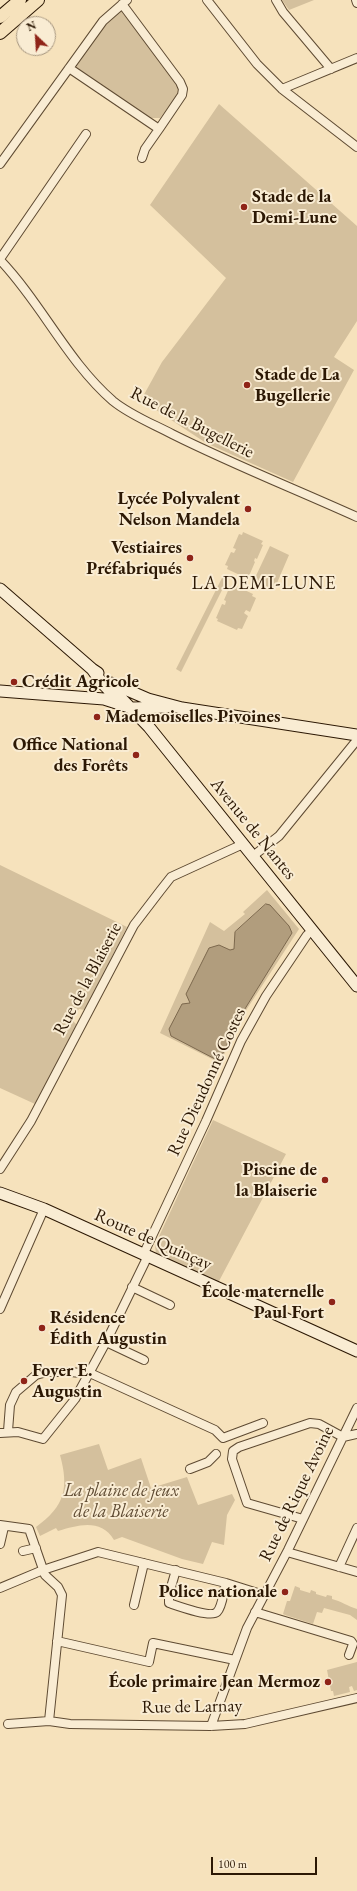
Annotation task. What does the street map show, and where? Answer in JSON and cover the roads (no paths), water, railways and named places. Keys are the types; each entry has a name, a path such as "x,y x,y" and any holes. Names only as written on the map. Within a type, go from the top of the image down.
{"main road":[{"path":"0,17 20,0"},
{"path":"0,33 38,0"},
{"path":"0,589 92,669 111,682 148,699"},
{"path":"92,669 102,684 119,696"},
{"path":"111,682 119,696"},
{"path":"0,691 104,699 132,708 182,708"},
{"path":"104,699 119,696 148,699 182,708 357,735"},
{"name":"Avenue de Nantes","path":"119,696 149,727 357,986"},
{"name":"Route de Quinçay","path":"0,1193 44,1209 357,1351"}],"street":[{"path":"207,0 257,64 282,89 357,147"},
{"path":"276,0 283,12 331,68"},
{"path":"0,164 103,21 124,2 180,82 183,89 182,95 145,149 142,158"},
{"path":"282,89 357,58"},
{"path":"69,68 159,129"},
{"path":"0,259 86,134"},
{"name":"Rue de la Bugellerie","path":"0,259 21,283 84,372 114,402 214,455 357,517"},
{"path":"253,856 278,836 357,740"},
{"name":"Rue de la Blaiserie","path":"0,1168 32,1121 134,925 171,877 243,844"},
{"name":"Rue Dieudonné Costes","path":"4,1432 28,1433 43,1439 75,1399 106,1342 147,1255 145,1251 146,1248 206,1121 241,1041 266,996 307,935 313,930"},
{"path":"0,1309 44,1209"},
{"path":"132,1287 170,1305"},
{"path":"106,1342 144,1360"},
{"path":"4,1432 10,1406 16,1392 36,1375 47,1372 89,1373 215,1430 223,1438 263,1423"},
{"name":"Rue de Rique Avoine","path":"211,1726 247,1628 287,1552 357,1408"},
{"path":"303,1519 247,1503 232,1459 233,1451 239,1447 310,1423 319,1424 343,1437 357,1434"},
{"path":"190,1469 208,1462 216,1454"},
{"path":"0,1544 2,1526 30,1529 45,1575 58,1587 62,1595 49,1721"},
{"path":"339,1567 357,1528"},
{"path":"23,1551 36,1548"},
{"path":"0,1588 43,1570 98,1552 176,1570 264,1595"},
{"path":"287,1552 357,1572"},
{"path":"134,1605 144,1563"},
{"path":"176,1570 169,1594 170,1603 208,1614 212,1615 219,1610 226,1583"},
{"path":"255,1612 351,1641 353,1644 349,1655"},
{"path":"57,1641 149,1662 153,1643 235,1660"},
{"name":"Rue de Larnay","path":"8,1724 49,1721 70,1724 211,1726 245,1724 357,1698"}],"place":[{"name":"Stade de la Demi-Lune","path":"244,207"},
{"name":"Stade de La Bugellerie","path":"247,385"},
{"name":"Lycée Polyvalent Nelson Mandela","path":"248,509"},
{"name":"Vestiaires Préfabriqués","path":"190,558"},
{"name":"Crédit Agricole","path":"14,682"},
{"name":"Mademoiselles Pivoines","path":"97,717"},
{"name":"Office National des Forêts","path":"136,755"},
{"name":"Piscine de la Blaiserie","path":"325,1180"},
{"name":"École maternelle Paul Fort","path":"332,1302"},
{"name":"Résidence Édith Augustin","path":"42,1328"},
{"name":"Foyer E. Augustin","path":"24,1381"},
{"name":"Police nationale","path":"285,1592"},
{"name":"École primaire Jean Mermoz","path":"328,1682"}],"district":[{"name":"LA DEMI-LUNE","path":"264,584"}],"park label":[{"name":"La plaine de jeux de la Blaiserie","path":"121,1501"}]}
